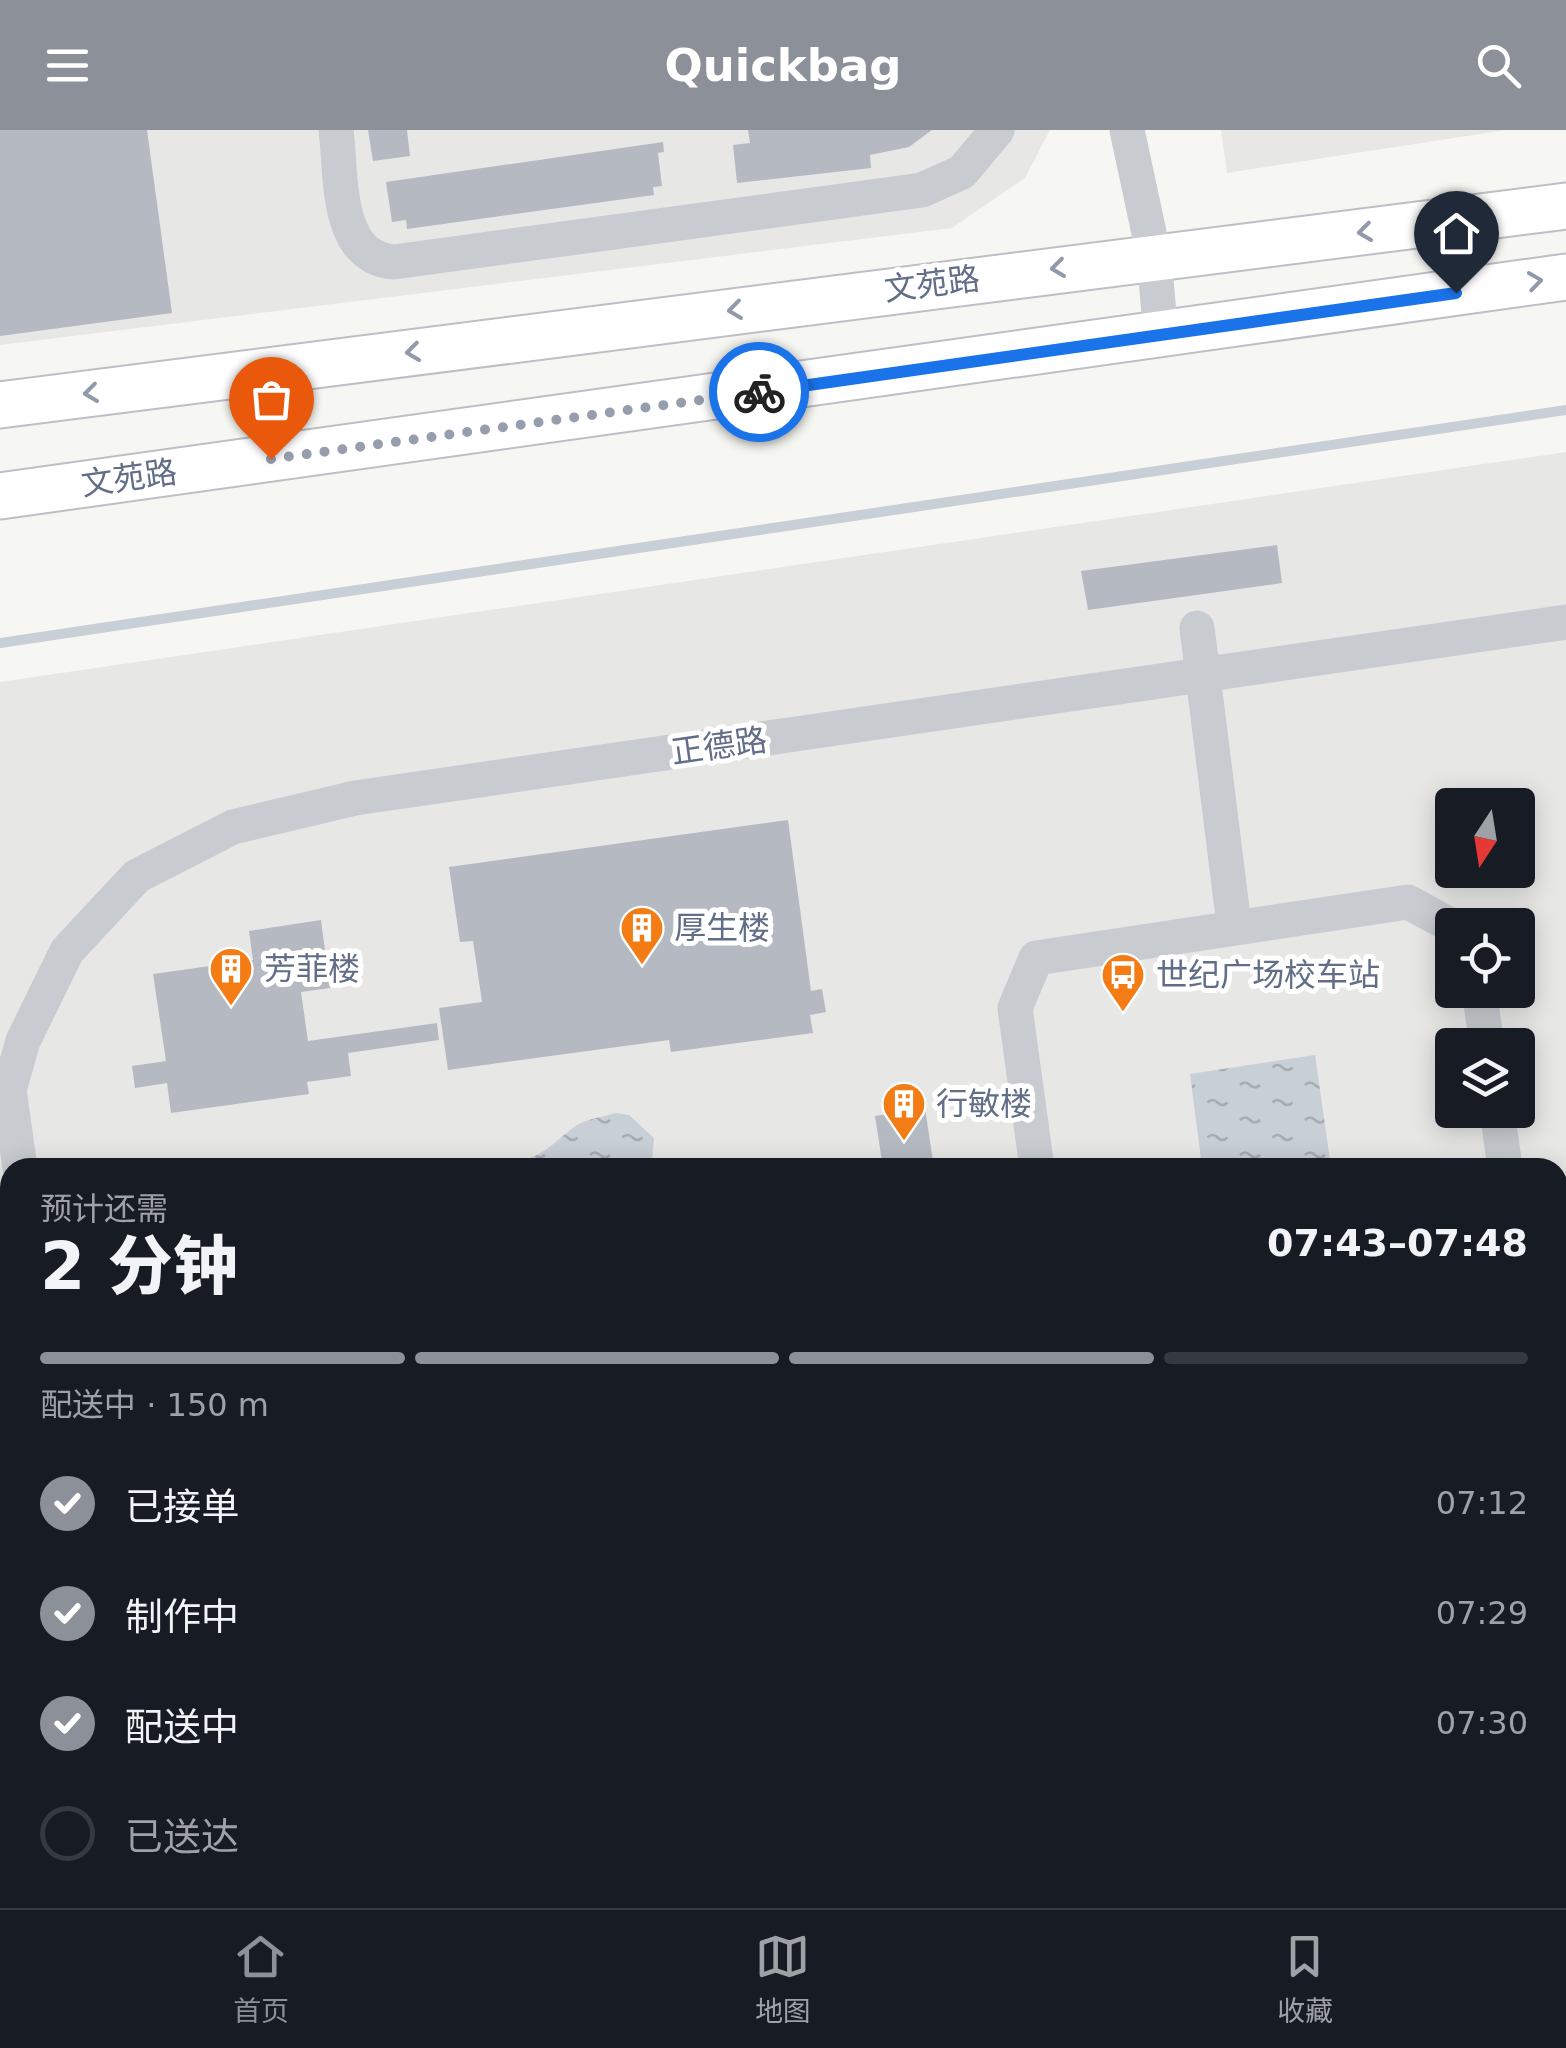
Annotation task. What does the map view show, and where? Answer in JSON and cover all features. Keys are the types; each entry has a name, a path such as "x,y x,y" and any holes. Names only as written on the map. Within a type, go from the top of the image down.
{"main road":[{"name":"文苑路","path":"0,405 1566,206"},
{"name":"文苑路","path":"0,496 1566,277"}],"street":[{"path":"336,130 353,239 371,257 394,262 922,190 962,172 997,130"},
{"path":"1127,130 1154,256 1162,336"},
{"name":"正德路","path":"5,1091 22,1041 66,951 137,876 233,827 355,798 1566,622"},
{"path":"1196,628 1234,925"},
{"path":"1036,1158 1016,1008 1036,958 1234,925 1408,902 1435,917"},
{"path":"5,1091 18,1158"},
{"path":"1499,1128 1504,1158"}],"shaded area":[{"path":"0,130 1050,130 1025,178 952,228 0,345"},
{"path":"1221,130 1506,130 1227,173"},
{"path":"1566,452 1566,1158 0,1158 0,682"}],"water":[{"path":"1315,1055 1330,1158 1201,1158 1190,1074"},
{"path":"615,1113 629,1115 654,1138 652,1158 531,1158 590,1120"}],"building":[{"path":"0,130 147,130 172,313 0,336"},
{"path":"368,130 407,130 410,156 373,161"},
{"path":"748,130 932,130 909,147 870,155 871,168 737,183 733,145 750,143"},
{"path":"663,142 664,152 658,153 662,186 653,187 654,195 407,229 406,220 392,222 386,182"},
{"path":"1277,545 1282,583 1088,610 1081,571"},
{"name":"厚生楼","path":"788,820 811,991 822,989 826,1012 810,1015 813,1033 671,1052 669,1040 448,1070 439,1008 482,1002 473,941 460,942 449,867"},
{"name":"芳菲楼","path":"321,920 330,988 301,992 308,1041 437,1023 439,1040 348,1053 351,1076 307,1082 309,1094 171,1113 167,1083 135,1088 132,1066 166,1061 153,974 253,960 249,931"},
{"name":"行敏楼","path":"925,1108 932,1158 881,1158 875,1116"}],"waterway":[{"path":"0,643 1566,410"}],"way so far":[{"path":"271,459 759,392"}],"place":[{"name":"厚生楼","path":"642,966"},
{"name":"芳菲楼","path":"231,1007"},
{"name":"世纪广场校车站","path":"1123,1013"},
{"name":"行敏楼","path":"904,1142"}],"route":[{"path":"759,392 1456,293"}]}
